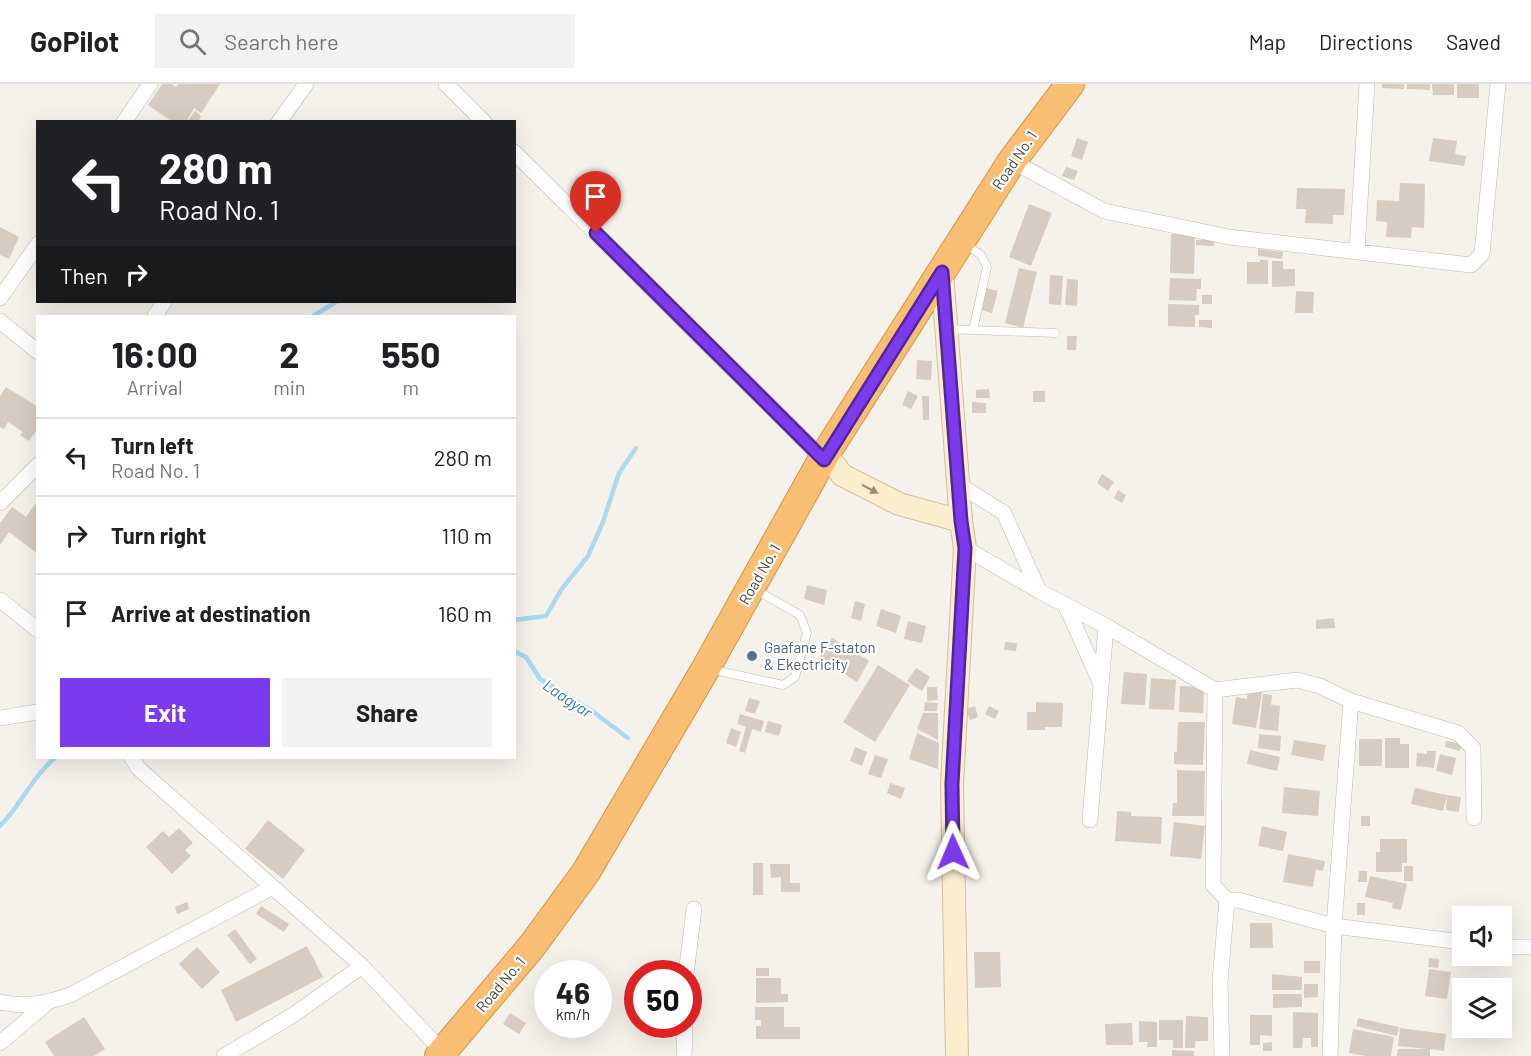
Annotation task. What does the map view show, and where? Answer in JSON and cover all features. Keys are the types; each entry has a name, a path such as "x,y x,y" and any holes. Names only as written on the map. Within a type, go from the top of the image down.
{"highway":[{"name":"Road No. 1","path":"441,1054 532,946 586,872 752,588 825,456 1012,161 1070,84"}],"main road":[{"path":"942,272 965,548 952,784 957,1056"},
{"path":"825,456 842,475 899,504 961,521"}],"street":[{"path":"126,120 150,84"},
{"path":"280,120 306,84"},
{"path":"446,84 482,120"},
{"path":"1357,252 1367,84"},
{"path":"1012,161 1104,211 1230,237 1471,265 1482,254 1498,84"},
{"path":"516,154 825,456"},
{"path":"0,298 36,247"},
{"path":"0,321 36,350"},
{"path":"0,503 36,467"},
{"path":"958,484 1004,513 1039,591"},
{"path":"965,548 1039,591 1106,626 1215,690 1297,680 1320,686 1351,701 1458,733 1473,748 1474,818"},
{"path":"0,600 36,628"},
{"path":"1065,604 1101,685"},
{"path":"1090,820 1106,626"},
{"path":"1215,690 1213,885 1227,900 1238,900 1334,926 1452,941"},
{"path":"1330,1056 1334,926 1351,701"},
{"path":"0,718 36,711"},
{"path":"133,759 138,768 271,888 362,966 441,1054"},
{"path":"0,1002 11,1005 45,1004 70,995 271,888"},
{"path":"1222,1056 1220,981 1227,900"},
{"path":"688,960 693,909"},
{"path":"1512,947 1531,947"},
{"path":"224,1056 293,1015 362,966"},
{"path":"0,1043 45,1004"},
{"path":"684,1056 685,1038"}],"lane":[{"path":"961,242 981,255 987,267 973,330"},
{"path":"946,329 1055,333"},
{"path":"706,668 783,685 795,677 807,633 800,615 752,588"}],"building":[{"path":"162,84 171,84 176,87 178,84 220,84 201,113 194,108 187,120 170,120 148,105"},
{"path":"1382,84 1404,84 1404,89 1382,88"},
{"path":"1407,84 1430,84 1430,90 1407,89"},
{"path":"1432,84 1454,84 1454,95 1433,95"},
{"path":"1457,84 1479,84 1479,98 1457,98"},
{"path":"195,111 201,116 199,120 188,120"},
{"path":"1077,138 1088,142 1082,160 1071,156"},
{"path":"1433,138 1457,141 1455,154 1466,156 1464,166 1429,161"},
{"path":"1066,167 1078,171 1074,180 1062,176"},
{"path":"1400,183 1425,184 1424,228 1412,227 1411,238 1386,237 1387,222 1376,221 1377,200 1399,201"},
{"path":"1297,188 1345,189 1344,215 1333,215 1333,224 1305,223 1306,209 1296,209"},
{"path":"1029,204 1052,213 1031,266 1009,257"},
{"path":"0,227 19,237 9,259 0,255"},
{"path":"1171,234 1195,234 1194,274 1170,273"},
{"path":"1196,240 1214,240 1214,246 1196,245"},
{"path":"1258,249 1283,252 1282,259 1258,256"},
{"path":"1260,260 1268,260 1268,284 1247,284 1247,262 1260,262"},
{"path":"1272,261 1283,261 1283,269 1295,269 1295,286 1272,287"},
{"path":"1019,268 1037,272 1023,328 1005,323"},
{"path":"1050,275 1063,276 1061,305 1049,304"},
{"path":"1170,278 1201,279 1201,289 1197,289 1196,301 1169,300"},
{"path":"1067,279 1078,280 1077,306 1065,305"},
{"path":"986,288 998,291 992,313 981,310"},
{"path":"1296,291 1314,292 1313,313 1295,313"},
{"path":"1202,295 1212,295 1212,304 1202,304"},
{"path":"1168,304 1199,305 1199,315 1195,315 1195,327 1168,326"},
{"path":"1199,320 1212,320 1212,328 1199,327"},
{"path":"1067,336 1077,336 1076,350 1067,350"},
{"path":"917,360 932,361 931,380 916,379"},
{"path":"6,387 36,406 36,431 29,441 20,435 23,432 8,422 4,429 0,427 0,396"},
{"path":"989,389 990,398 976,398 976,390"},
{"path":"908,391 918,396 911,409 902,405"},
{"path":"1033,391 1045,391 1045,402 1033,402"},
{"path":"922,396 929,396 929,420 923,420"},
{"path":"972,402 986,403 986,413 972,413"},
{"path":"1102,474 1114,482 1108,491 1097,483"},
{"path":"1118,490 1126,495 1122,503 1114,498"},
{"path":"36,505 36,552 9,532 0,545 0,523 12,507 26,517"},
{"path":"807,585 827,590 824,605 804,599"},
{"path":"855,601 865,604 861,621 851,618"},
{"path":"881,609 901,616 896,633 876,626"},
{"path":"1334,618 1335,628 1316,629 1316,620"},
{"path":"908,621 926,626 922,643 904,639"},
{"path":"832,638 869,661 857,682 819,658"},
{"path":"1005,642 1017,643 1016,651 1004,650"},
{"path":"878,665 910,685 875,742 843,722"},
{"path":"916,668 930,677 922,691 907,681"},
{"path":"1124,672 1147,674 1145,705 1121,704"},
{"path":"1151,678 1176,680 1174,710 1149,709"},
{"path":"1180,686 1204,687 1203,713 1179,712"},
{"path":"927,687 937,687 938,700 927,701"},
{"path":"1248,690 1262,692 1256,728 1232,724 1236,697 1247,699"},
{"path":"1263,694 1272,695 1271,705 1280,706 1278,731 1259,729"},
{"path":"749,698 760,701 755,714 745,711"},
{"path":"925,702 938,703 937,711 924,711"},
{"path":"1036,702 1063,703 1062,727 1027,730 1027,712 1036,712"},
{"path":"975,706 978,717 970,720 966,709"},
{"path":"989,706 999,711 995,719 985,714"},
{"path":"923,713 938,713 938,740 917,729"},
{"path":"740,714 764,721 761,732 752,729 745,753 739,751 746,727 737,724"},
{"path":"768,721 782,725 779,736 765,732"},
{"path":"1178,722 1205,722 1203,765 1174,764 1174,752 1177,752"},
{"path":"731,728 741,732 736,747 726,743"},
{"path":"917,733 939,743 938,769 909,759"},
{"path":"1259,734 1281,736 1280,751 1258,748"},
{"path":"1385,738 1400,738 1400,744 1409,744 1409,768 1385,768"},
{"path":"1359,739 1382,739 1382,766 1359,766"},
{"path":"1294,740 1326,745 1323,761 1291,755"},
{"path":"1446,741 1462,744 1460,751 1445,747"},
{"path":"855,747 867,752 862,766 850,761"},
{"path":"1250,750 1280,757 1277,771 1247,764"},
{"path":"1427,751 1436,751 1434,768 1416,766 1417,753 1427,754"},
{"path":"1440,754 1456,758 1452,775 1436,771"},
{"path":"875,755 888,759 881,778 868,774"},
{"path":"1177,770 1205,771 1204,816 1172,816 1173,803 1177,803"},
{"path":"890,783 905,788 901,799 887,793"},
{"path":"1284,787 1320,791 1318,816 1282,813"},
{"path":"1415,788 1447,795 1443,811 1411,804"},
{"path":"1447,795 1461,797 1459,812 1446,810"},
{"path":"1117,811 1131,812 1131,816 1162,817 1161,844 1115,841"},
{"path":"1361,816 1370,816 1370,826 1361,826"},
{"path":"268,820 305,850 283,879 245,849"},
{"path":"1174,822 1205,826 1201,859 1170,856"},
{"path":"1262,826 1287,832 1283,851 1258,846"},
{"path":"179,828 193,843 185,850 191,856 172,874 146,847 163,831 169,837"},
{"path":"1380,839 1407,839 1407,863 1402,863 1402,872 1376,872 1376,852 1380,852"},
{"path":"1288,854 1325,861 1323,871 1316,869 1313,887 1283,882"},
{"path":"753,863 763,863 763,895 753,895"},
{"path":"770,864 790,864 790,883 800,883 800,892 781,892 781,877 771,878"},
{"path":"1404,866 1413,866 1413,881 1404,881"},
{"path":"1359,871 1367,871 1367,882 1358,882"},
{"path":"1370,876 1407,884 1401,910 1392,908 1393,903 1365,897"},
{"path":"187,902 189,909 177,914 175,907"},
{"path":"1357,903 1365,903 1365,915 1357,915"},
{"path":"261,906 289,924 284,932 256,914"},
{"path":"1250,923 1272,923 1273,948 1250,948"},
{"path":"235,929 257,959 250,964 227,935"},
{"path":"307,946 323,977 236,1022 221,990"},
{"path":"197,947 220,972 202,989 179,964"},
{"path":"974,952 1000,952 1001,987 975,988"},
{"path":"1429,958 1439,959 1438,968 1428,967"},
{"path":"1304,961 1320,961 1320,973 1304,973"},
{"path":"756,968 769,968 769,976 756,976"},
{"path":"1429,969 1451,972 1447,999 1425,996"},
{"path":"1272,974 1302,977 1302,990 1272,990"},
{"path":"756,978 781,978 781,994 788,994 788,1002 756,1003"},
{"path":"1304,984 1318,984 1318,997 1304,998"},
{"path":"1273,994 1302,994 1302,1007 1273,1008"},
{"path":"755,1007 784,1007 784,1027 800,1027 800,1039 756,1039 756,1026 761,1026 761,1020 755,1020"},
{"path":"1293,1012 1318,1013 1318,1047 1311,1047 1311,1038 1303,1038 1302,1048 1293,1048"},
{"path":"510,1013 526,1023 519,1034 503,1024"},
{"path":"1250,1015 1272,1015 1272,1036 1260,1035 1260,1045 1250,1045"},
{"path":"1186,1016 1208,1017 1208,1041 1195,1041 1195,1048 1185,1048"},
{"path":"84,1017 105,1049 94,1056 54,1056 45,1042"},
{"path":"1358,1018 1399,1027 1397,1036 1356,1026"},
{"path":"1159,1020 1183,1020 1183,1048 1173,1048 1173,1040 1159,1040"},
{"path":"1139,1021 1157,1022 1157,1047 1147,1047 1148,1042 1139,1042"},
{"path":"1132,1023 1133,1045 1106,1045 1105,1024"},
{"path":"1400,1028 1446,1034 1444,1051 1430,1049 1430,1056 1397,1056 1398,1049 1427,1049 1398,1046"},
{"path":"1353,1029 1394,1037 1391,1056 1349,1053"},
{"path":"1272,1042 1272,1051 1263,1051 1263,1043"},
{"path":"1172,1050 1194,1051 1194,1056 1172,1056"}],"waterway":[{"path":"315,315 334,303"},
{"path":"516,620 546,616 561,590 588,556 603,522 619,473 636,448"},
{"name":"Laagyar","path":"516,652 526,657 540,679 592,711 628,738"},
{"name":"Laagyar","path":"0,826 54,759"}],"place":[{"name":"Gaafane F-staton & Ekectricity","path":"752,656"}],"route":[{"path":"596,233 824,460 826,453 942,272 965,548 952,784 953,852"}]}
